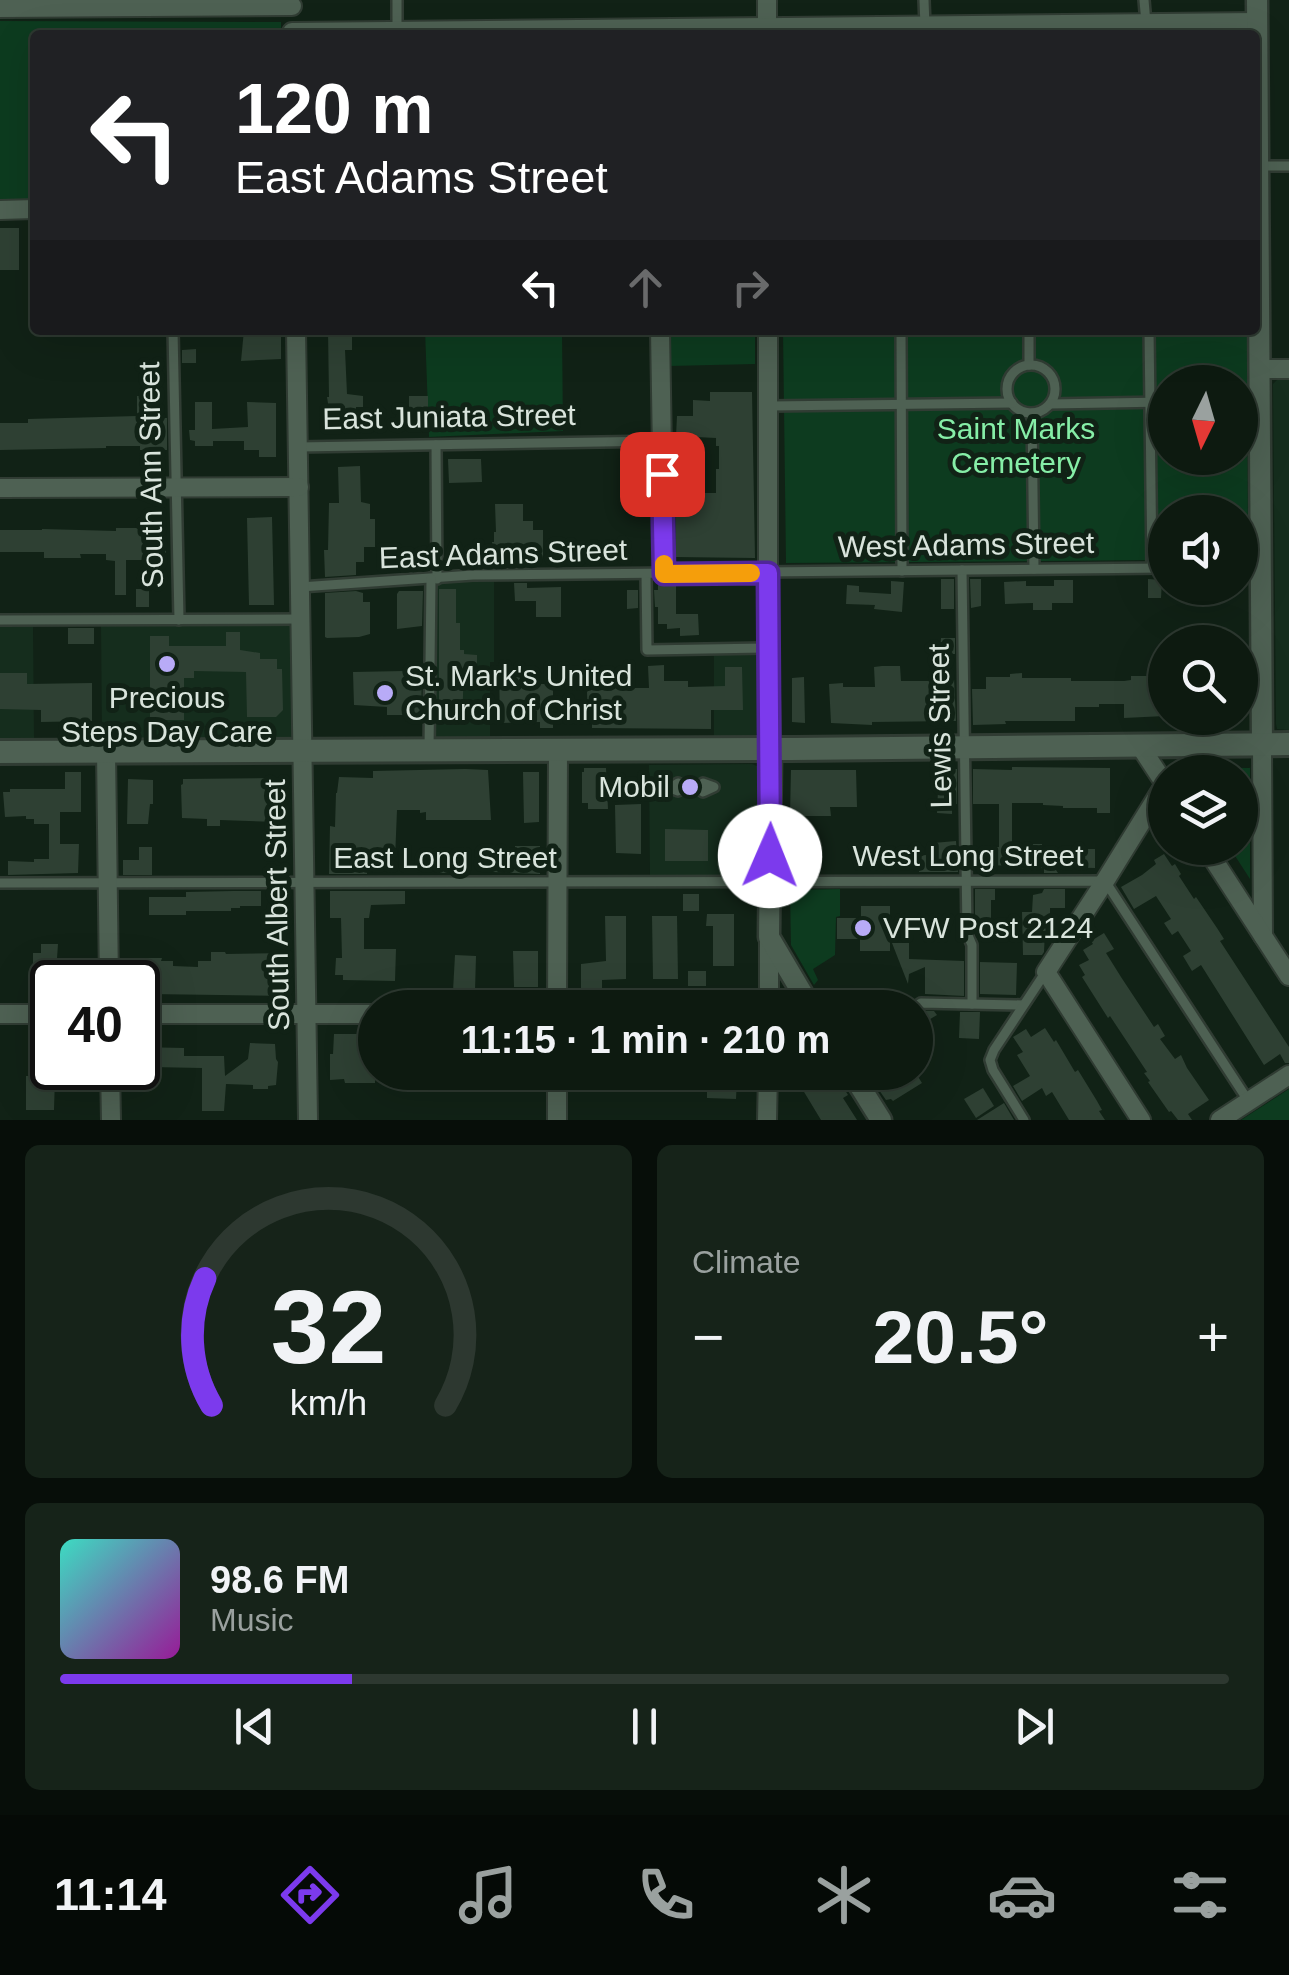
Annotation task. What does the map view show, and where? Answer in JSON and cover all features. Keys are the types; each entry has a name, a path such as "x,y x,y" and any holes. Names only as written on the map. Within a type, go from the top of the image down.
{"main road":[{"path":"0,752 1289,744"}],"street":[{"path":"767,0 767,30"},
{"path":"1257,0 1258,30"},
{"path":"0,8 44,4 292,3 292,30"},
{"path":"798,30 924,26 1146,29 1258,22"},
{"path":"0,210 30,210"},
{"name":"South Albert Street","path":"296,335 308,1120"},
{"path":"655,574 662,441 660,335"},
{"path":"768,335 769,990"},
{"path":"1258,376 1259,335"},
{"path":"1260,370 1289,369"},
{"path":"0,488 299,487"},
{"path":"1253,605 1262,745 1263,936"},
{"path":"1140,746 1148,758"},
{"path":"557,990 558,750"},
{"path":"106,751 110,960"},
{"path":"1141,1120 1046,972 1148,811"},
{"path":"1217,865 1289,976"},
{"path":"769,937 800,990"},
{"path":"0,1014 30,1014"},
{"path":"160,1014 358,1014"},
{"path":"1220,1120 1289,1075"},
{"path":"110,1090 110,1120"},
{"path":"557,1090 558,1120"},
{"path":"767,1120 768,1090"},
{"path":"862,1090 881,1120"}],"lane":[{"path":"397,0 397,30"},
{"path":"924,0 924,26"},
{"path":"1144,0 1146,29"},
{"path":"1260,166 1289,166"},
{"name":"South Ann Street","path":"173,335 179,620"},
{"path":"900,335 902,571"},
{"path":"1029,335 1029,365"},
{"path":"1150,335 1150,365"},
{"path":"1029,365 1037,365 1050,374 1056,389 1050,404 1032,412 1012,403 1007,392 1010,377 1029,365"},
{"path":"1050,404 1148,402"},
{"path":"770,406 1012,403"},
{"path":"1032,412 1034,569"},
{"name":"East Juniata Street","path":"298,447 662,441"},
{"path":"430,750 436,445"},
{"name":"West Adams Street","path":"768,573 1148,568"},
{"name":"Lewis Street","path":"962,570 967,933 972,945 972,1004"},
{"name":"East Adams Street","path":"300,587 473,575 768,573"},
{"path":"655,574 647,650 770,648"},
{"path":"0,620 300,620"},
{"path":"1105,881 1249,1102"},
{"name":"West Long Street","path":"770,882 1105,881"},
{"name":"East Long Street","path":"0,883 770,882"},
{"path":"1024,1120 990,1060 1046,972"},
{"path":"933,1003 1024,1006"}],"shaded area":[{"path":"1278,379 1289,379 1289,730 1277,729 1276,724 1273,384"},
{"path":"494,581 490,737 427,739 430,586"},
{"path":"33,625 34,739 0,739 0,626"},
{"path":"101,625 294,625 295,738 102,739"},
{"path":"757,653 756,735 714,737 714,654"},
{"path":"752,764 758,772 757,878 650,879 649,765"}],"green space":[{"path":"0,21 281,22 281,30 30,30 30,200 0,202"},
{"path":"425,335 562,335 563,431 429,437"},
{"path":"668,335 755,335 755,364 669,366"},
{"name":"Saint Marks Cemetery","path":"783,335 1247,335 1247,365 1148,365 1148,475 1248,475 1248,495 1148,495 1148,560 786,563"},
{"path":"1241,865 1250,865 1250,879"},
{"path":"840,889 835,955 813,969 818,980 814,985 791,945 790,890"},
{"path":"1289,1089 1289,1120 1241,1120"}],"building":[{"path":"0,228 19,228 19,270 0,270"},
{"path":"244,335 281,335 281,359 241,361"},
{"path":"328,335 352,335 352,350 345,350 347,394 363,396 363,407 356,407 356,416 330,416"},
{"path":"196,349 196,363 182,363 182,350"},
{"path":"710,392 752,392 755,558 676,557 675,466 690,465 690,493 716,493 719,469 716,438 676,436 677,416 693,416 693,400 710,401"},
{"path":"137,396 154,396 154,418 167,418 167,450 106,446 0,450 0,423 137,416"},
{"path":"409,396 428,396 428,415 409,416"},
{"path":"195,402 212,402 212,429 248,427 247,402 276,403 276,457 259,457 259,450 244,450 244,441 213,441 213,446 195,446 189,430 195,430"},
{"path":"448,459 481,459 482,482 449,483"},
{"path":"360,466 361,502 370,504 370,519 375,519 375,547 364,547 364,562 356,562 356,575 325,577 329,503 339,503 338,467"},
{"path":"495,504 523,504 523,521 533,521 533,530 543,530 543,559 494,559"},
{"path":"272,517 274,605 249,605 247,518"},
{"path":"158,525 158,530 166,532 166,560 126,560 126,595 115,595 115,561 106,560 106,554 44,558 44,552 0,552 0,530 116,531"},
{"path":"941,579 954,579 954,609 941,609"},
{"path":"970,579 981,579 981,606 971,608"},
{"path":"1054,580 1073,580 1073,603 1052,603 1052,610 1033,610 1033,603 1005,604 1004,582 1054,586"},
{"path":"891,581 904,582 902,612 874,609 875,605 846,604 847,585 859,586 859,592 891,594"},
{"path":"514,583 527,583 527,588 561,587 561,617 536,617 536,601 515,601"},
{"path":"658,585 676,585 676,614 698,614 699,635 680,636 680,628 667,629 667,624 658,624 654,590 658,590"},
{"path":"136,589 149,589 149,607 136,607"},
{"path":"439,589 456,589 460,650 477,655 477,667 464,667 462,724 439,724"},
{"path":"627,590 638,590 638,608 627,609"},
{"path":"399,591 423,591 422,626 397,629"},
{"path":"325,593 363,593 363,602 370,602 370,634 325,637"},
{"path":"68,628 94,628 94,644 68,644"},
{"path":"226,632 240,632 240,650 260,653 260,659 277,659 277,669 282,669 283,710 276,717 247,717 246,672 194,671 194,678 184,678 184,720 150,720 150,636 169,636 169,646 226,646"},
{"path":"941,638 955,638 955,654 940,654"},
{"path":"664,665 664,681 688,681 688,687 725,686 725,667 742,667 743,710 711,710 711,729 592,728 592,723 588,723 587,692 599,690 598,680 610,680 610,688 649,688 648,666"},
{"path":"511,666 513,675 529,675 529,684 553,684 553,728 540,728 540,722 500,723 499,667"},
{"path":"900,666 901,681 954,678 956,721 831,723 829,684 875,687 874,667"},
{"name":"St. Mark's United Church of Christ","path":"353,672 422,674 421,715 387,715 387,707 354,705"},
{"path":"0,673 27,673 27,684 92,683 92,721 41,722 41,710 0,709"},
{"path":"1022,673 1022,678 1124,681 1131,680 1131,676 1148,676 1148,717 1124,718 1124,704 1099,704 1075,707 1075,721 973,725 972,689 986,689 986,677"},
{"path":"804,677 805,723 792,722 792,678"},
{"path":"584,768 606,768 608,809 588,809 588,803 582,803"},
{"path":"939,768 957,769 957,804 952,804 952,814 937,813"},
{"path":"1110,768 1110,813 1097,813 1097,808 1012,803 1012,844 1042,844 1042,849 1095,849 1095,868 1054,867 1058,873 1044,873 1044,868 986,865 986,847 999,847 999,804 973,804 973,769"},
{"path":"488,770 491,820 426,820 426,812 397,810 395,859 367,860 367,874 329,874 330,826 335,827 339,777 373,778 373,771"},
{"path":"791,770 856,770 857,807 830,807 831,816 790,816"},
{"path":"65,772 81,772 81,812 60,812 60,844 79,844 78,873 8,875 8,861 49,859 49,824 34,824 34,819 26,816 5,817 3,792 65,789"},
{"path":"523,772 539,772 539,822 524,823"},
{"path":"283,778 279,822 220,820 220,826 207,826 207,819 182,818 183,779"},
{"path":"128,779 153,780 148,824 127,824"},
{"path":"641,804 641,854 616,853 615,805"},
{"path":"665,829 708,830 708,861 665,861"},
{"path":"956,841 958,872 919,872 918,856 933,850 933,843"},
{"path":"540,846 540,874 493,872 495,849"},
{"path":"139,847 152,847 152,875 123,875 123,860 139,860"},
{"path":"437,856 464,856 464,873 437,873"},
{"path":"1155,865 1176,865 1289,1047 1289,1063 1280,1054 1264,1065 1201,965 1192,971 1183,956 1191,951 1178,931 1172,935 1164,923 1171,919 1156,896 1134,909 1121,887"},
{"path":"975,889 995,889 995,900 991,900 991,939 978,938 975,931"},
{"path":"1044,889 1065,889 1065,908 1050,908 1050,931 1045,931 1042,955 1023,955 1022,912 1032,912 1033,895"},
{"path":"261,891 261,906 149,915 149,897 186,897 186,892"},
{"path":"330,891 405,891 405,904 371,905 369,918 364,918 364,949 396,949 395,981 343,980 343,975 335,975 336,958 342,958 341,918 330,918"},
{"path":"683,894 699,894 699,911 683,911"},
{"name":"VFW Post 2124","path":"861,906 890,906 890,951 860,951 860,939 837,939 837,918 861,918"},
{"path":"707,914 734,914 734,966 713,966 713,926 706,926"},
{"path":"605,916 626,916 626,979 602,980 602,990 581,990 581,964 606,961"},
{"path":"652,916 677,916 678,979 653,979"},
{"path":"1104,933 1114,949 1106,953 1121,977 1154,1027 1158,1024 1165,1036 1160,1039 1175,1059 1181,1055 1209,1100 1188,1114 1192,1120 1178,1120 1169,1112 1148,1082 1144,1073 1147,1072 1082,977 1085,975 1079,965 1089,960 1083,950"},
{"path":"892,943 909,943 909,959 964,961 964,996 933,994 933,990 925,990 925,967 909,974 908,984"},
{"path":"41,944 58,944 57,960 33,960 33,953 41,953"},
{"path":"513,951 538,951 538,987 514,987"},
{"path":"211,952 290,953 291,996 160,994 160,960 136,960 162,958 161,961 173,961 173,966 198,967 198,961 211,961"},
{"path":"455,955 476,956 475,990 453,990"},
{"path":"980,962 1017,963 1016,995 980,994"},
{"path":"688,971 706,971 706,986 688,986"},
{"path":"960,1012 980,1012 979,1039 959,1038"},
{"path":"1045,1028 1075,1072 1078,1070 1105,1120 1069,1120 1052,1092 1046,1096 1042,1088 1022,1101 1013,1086 1030,1076 1017,1055 1023,1052 1013,1037 1026,1029 1031,1037"},
{"path":"334,1034 358,1034 358,1083 330,1080"},
{"path":"250,1043 275,1044 276,1085 253,1089 253,1085 226,1084 224,1111 202,1111 202,1068 160,1067 160,1047 184,1048 184,1056 224,1056 225,1076 248,1059"},
{"path":"26,1076 30,1076 30,1090 55,1090 54,1110 26,1110"},
{"path":"983,1088 994,1106 976,1118 964,1099"},
{"path":"707,1090 736,1090 736,1099 707,1098"},
{"path":"803,1090 845,1090 848,1095 843,1098 857,1120 821,1120"},
{"path":"879,1090 911,1090 893,1101 886,1100"},
{"path":"1004,1103 1014,1120 977,1120"}],"slow traffic":[{"path":"664,564 664,574 751,573"}],"place":[{"name":"Precious Steps Day Care","path":"167,664"},
{"name":"St. Mark's United Church of Christ","path":"385,693"},
{"name":"Mobil","path":"690,787"},
{"name":"VFW Post 2124","path":"863,928"}],"route":[{"path":"662,474 664,574 768,573 770,856"}]}
